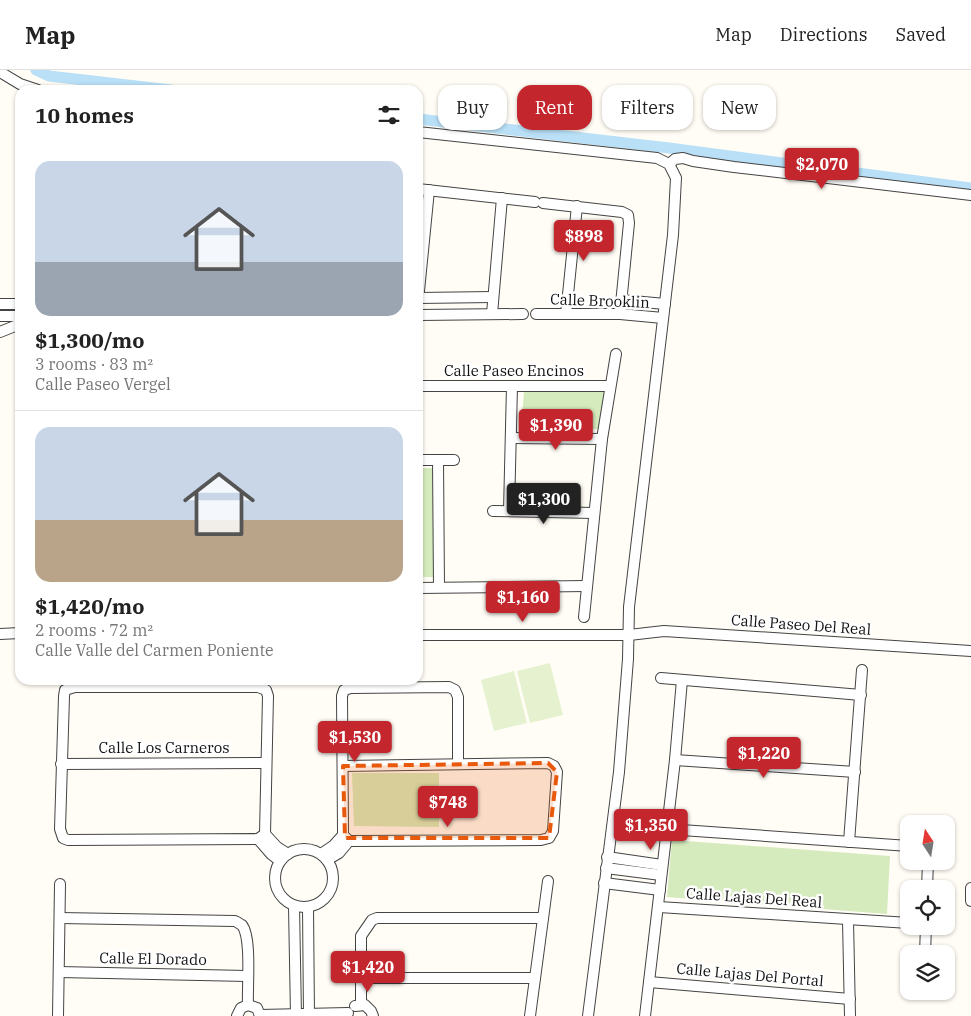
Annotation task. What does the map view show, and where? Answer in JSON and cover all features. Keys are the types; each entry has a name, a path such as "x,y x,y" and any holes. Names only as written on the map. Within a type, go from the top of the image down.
{"street":[{"path":"0,72 23,85"},
{"path":"423,133 657,158 669,164 676,178 673,236 629,607 629,635 619,772 588,1016"},
{"path":"669,164 683,158 734,167 971,195"},
{"path":"423,189 622,212 628,216 629,223 620,314"},
{"path":"423,254 430,190"},
{"path":"492,314 502,198"},
{"path":"566,314 577,206"},
{"path":"423,299 493,297"},
{"name":"Calle Brooklin","path":"622,300 665,304"},
{"path":"0,304 15,304"},
{"path":"423,315 523,314"},
{"name":"Calle Brooklin","path":"536,314 620,314 663,318"},
{"path":"0,316 15,316"},
{"path":"0,332 15,326"},
{"path":"584,617 602,439 616,354"},
{"name":"Calle Paseo Encinos","path":"423,386 610,386"},
{"path":"509,511 512,386"},
{"path":"511,438 602,439"},
{"path":"423,460 454,460"},
{"path":"438,460 439,587"},
{"path":"493,511 594,513"},
{"path":"423,588 586,586"},
{"name":"Calle Paseo Del Real","path":"629,635 664,631 971,652"},
{"path":"0,634 15,634"},
{"path":"423,635 629,635"},
{"path":"849,842 862,670"},
{"path":"661,678 861,695"},
{"path":"645,1016 675,760 682,680"},
{"path":"280,861 271,854 262,836 268,696 266,690 258,687 75,687 65,690 60,829 62,838 68,840 262,836 288,854"},
{"path":"324,857 339,852 346,838 342,696 344,690 351,688 449,687 455,690 458,697 458,764"},
{"path":"675,760 855,772"},
{"name":"Calle Los Carneros","path":"62,764 266,763"},
{"path":"343,766 548,764 554,766 557,772 552,831 549,838 541,840 346,838"},
{"path":"667,829 900,845"},
{"path":"304,849 313,850 324,857 332,868 334,878 328,895 322,901 308,907 294,906 280,896 276,887 275,877 280,861 296,850 304,849"},
{"path":"607,857 662,870"},
{"path":"606,868 662,870"},
{"path":"530,1016 548,881"},
{"path":"604,883 660,890"},
{"path":"58,1016 60,884"},
{"path":"971,888 971,901"},
{"path":"294,906 296,1015"},
{"path":"308,907 310,1015"},
{"name":"Calle Lajas Del Real","path":"658,907 900,923"},
{"path":"60,918 236,921 242,925 248,944 248,1005"},
{"path":"361,1005 361,936 372,920 378,918 543,918"},
{"path":"848,920 850,1016"},
{"name":"Calle El Dorado","path":"59,972 247,976"},
{"path":"361,978 535,978"},
{"name":"Calle Lajas Del Portal","path":"649,982 850,999"},
{"path":"237,1016 240,1008 248,1005 257,1008 260,1015 348,1014 353,1007 361,1005 369,1008 373,1016"}],"highlighted area":[{"path":"548,763 557,772 549,838 345,838 343,766"}],"green space":[{"path":"524,391 605,391 600,429 521,430"},
{"path":"423,468 432,468 435,577 423,577"},
{"path":"550,663 563,715 530,723 517,671"},
{"path":"514,671 527,723 494,731 481,680"},
{"path":"352,773 439,773 439,827 354,826"},
{"path":"672,840 890,856 887,914 667,897"}],"waterway":[{"path":"36,70 49,76 127,85"},
{"path":"423,120 669,148 971,188"}]}
